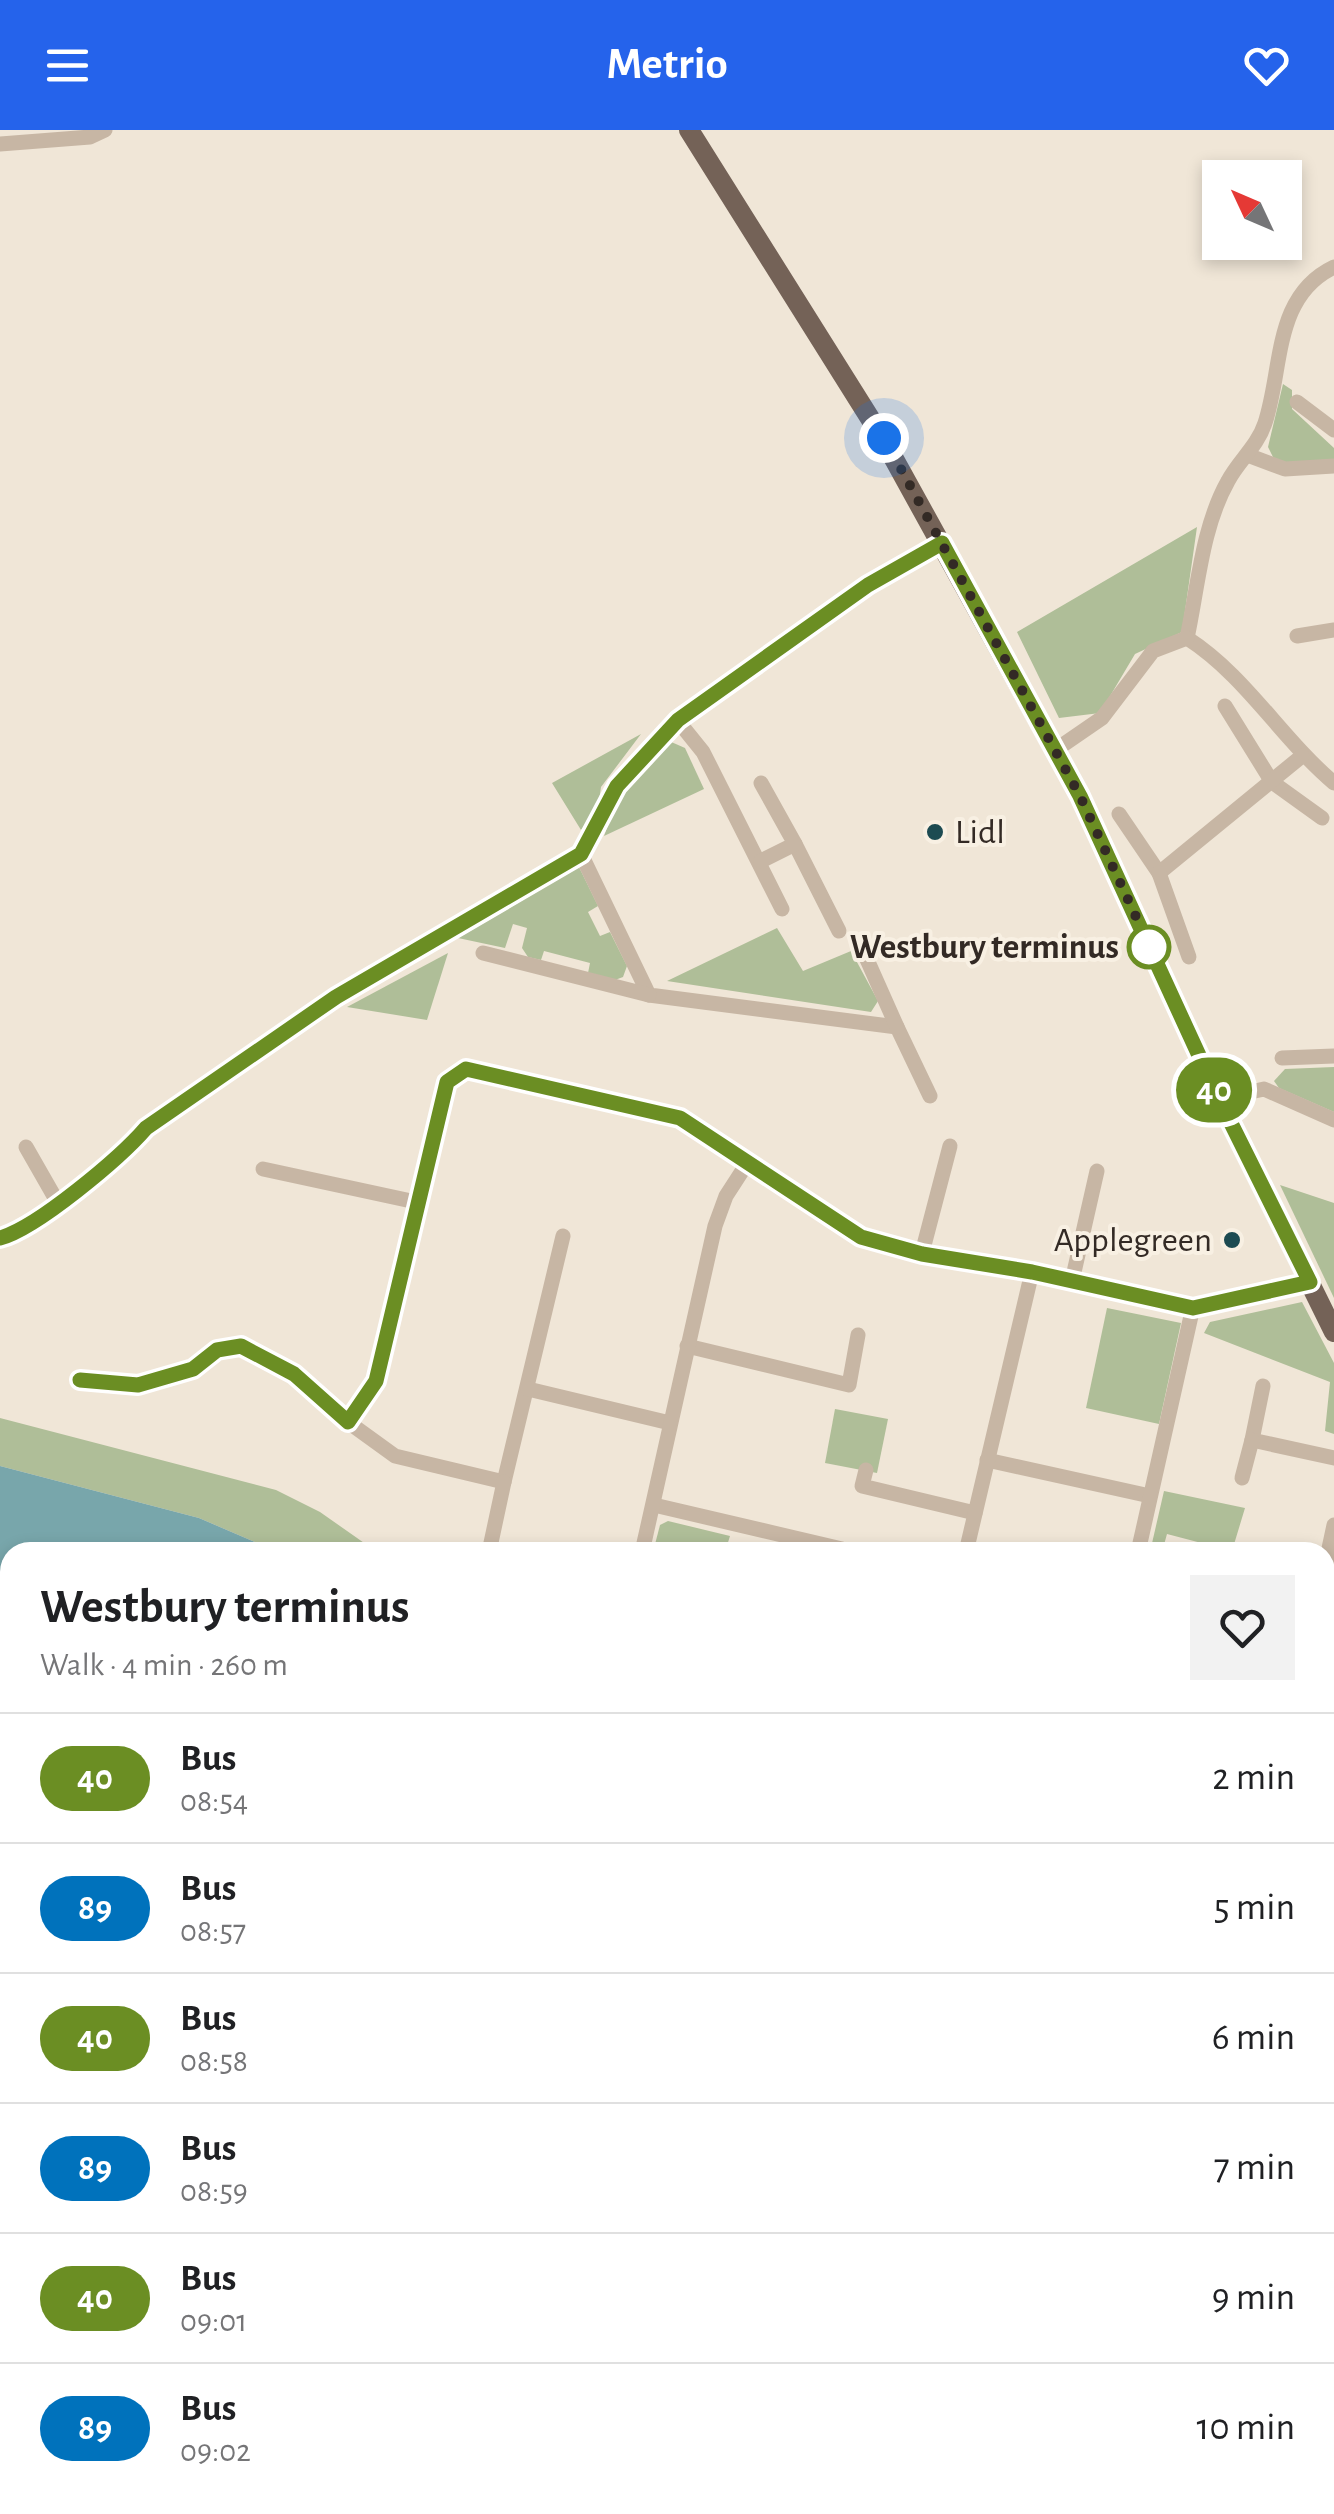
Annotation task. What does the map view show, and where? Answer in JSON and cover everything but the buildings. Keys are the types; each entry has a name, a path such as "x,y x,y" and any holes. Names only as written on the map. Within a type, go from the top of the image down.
{"main road":[{"path":"690,130 884,438 1080,796 1219,1099 1334,1332"}],"street":[{"path":"0,144 90,137 105,130"},
{"path":"1187,638 1210,526 1228,479 1250,456 1265,423 1282,332 1297,300 1334,267"},
{"path":"1296,402 1334,430"},
{"path":"1250,456 1285,468 1334,466"},
{"path":"0,1238 58,1202 127,1149 146,1128 336,997 581,854 617,786 678,720 868,585 942,543"},
{"path":"1298,636 1334,630"},
{"path":"1054,751 1102,718 1152,651 1187,638"},
{"path":"1187,638 1236,674 1302,756 1334,782"},
{"path":"1225,706 1272,782 1322,818"},
{"path":"678,720 703,752 782,908"},
{"path":"1159,873 1302,756"},
{"path":"761,783 839,931"},
{"path":"1120,814 1159,873 1189,957"},
{"path":"761,861 794,844"},
{"path":"581,854 649,995"},
{"path":"861,946 930,1096"},
{"path":"483,952 649,995 897,1027"},
{"path":"1282,1058 1334,1056"},
{"path":"348,1422 376,1381 447,1082 466,1069 680,1118 861,1237 922,1254 1032,1272 1193,1308 1310,1282"},
{"path":"1219,1099 1264,1089 1334,1120"},
{"path":"922,1254 950,1146"},
{"path":"26,1147 58,1202"},
{"path":"645,1542 715,1226 748,1162"},
{"path":"263,1168 416,1202"},
{"path":"1072,1281 1097,1171"},
{"path":"491,1542 564,1236"},
{"path":"968,1542 1032,1272"},
{"path":"1140,1542 1193,1308"},
{"path":"846,1404 858,1336"},
{"path":"80,1380 138,1385 193,1369 217,1350 241,1346 294,1374 348,1422 395,1456 504,1482"},
{"path":"686,1346 848,1385"},
{"path":"1242,1478 1262,1386"},
{"path":"528,1389 670,1423"},
{"path":"1252,1440 1334,1458"},
{"path":"987,1460 1150,1496"},
{"path":"866,1470 862,1486 975,1513"},
{"path":"654,1505 793,1542"}],"green space":[{"path":"1283,384 1292,390 1292,409 1334,448 1334,461 1276,463 1268,447"},
{"path":"1197,527 1182,632 1135,654 1100,713 1059,718 1017,632"},
{"path":"641,734 601,787 598,808 581,830 552,783"},
{"path":"669,741 685,748 704,789 604,836 630,784"},
{"path":"579,867 598,906 588,912 600,936 610,932 627,966 623,977 615,980 588,973 590,963 544,951 541,960 528,957 522,948 527,928 513,924 505,948 458,938"},
{"path":"777,928 803,971 851,951 878,1001 871,1012 667,981"},
{"path":"448,953 427,1020 347,1007"},
{"path":"1334,1067 1334,1112 1279,1088 1274,1081 1285,1069"},
{"path":"1280,1185 1334,1203 1334,1298"},
{"path":"1302,1302 1334,1363 1334,1434 1325,1431 1330,1382 1204,1333 1210,1322"},
{"path":"1107,1308 1181,1323 1159,1424 1086,1408"},
{"path":"835,1409 888,1419 877,1473 825,1463"},
{"path":"0,1418 276,1490 320,1512 363,1542 255,1542 199,1518 0,1466"},
{"path":"1164,1491 1245,1508 1235,1542 1198,1542 1167,1534 1165,1542 1152,1542"},
{"path":"668,1521 730,1536 728,1542 656,1542 660,1525"}],"water":[{"path":"0,1466 199,1518 255,1542 0,1542"}],"bus line":[{"name":"40","path":"0,1238 58,1202 127,1149 146,1128 336,997 581,854 617,786 678,720 868,585 942,543 1080,796 1219,1099 1310,1282 1299,1288 1193,1308 1032,1272 922,1254 861,1237 680,1118 466,1069 447,1082 376,1381 348,1422 294,1374 241,1346 226,1346 193,1369 138,1385 80,1380"}],"place":[{"name":"Lidl","path":"935,832"},
{"name":"Westbury terminus","path":"1149,947"},
{"name":"Applegreen","path":"1232,1240"}],"route":[{"path":"884,438 1080,796 1156,960 1149,947"}]}
